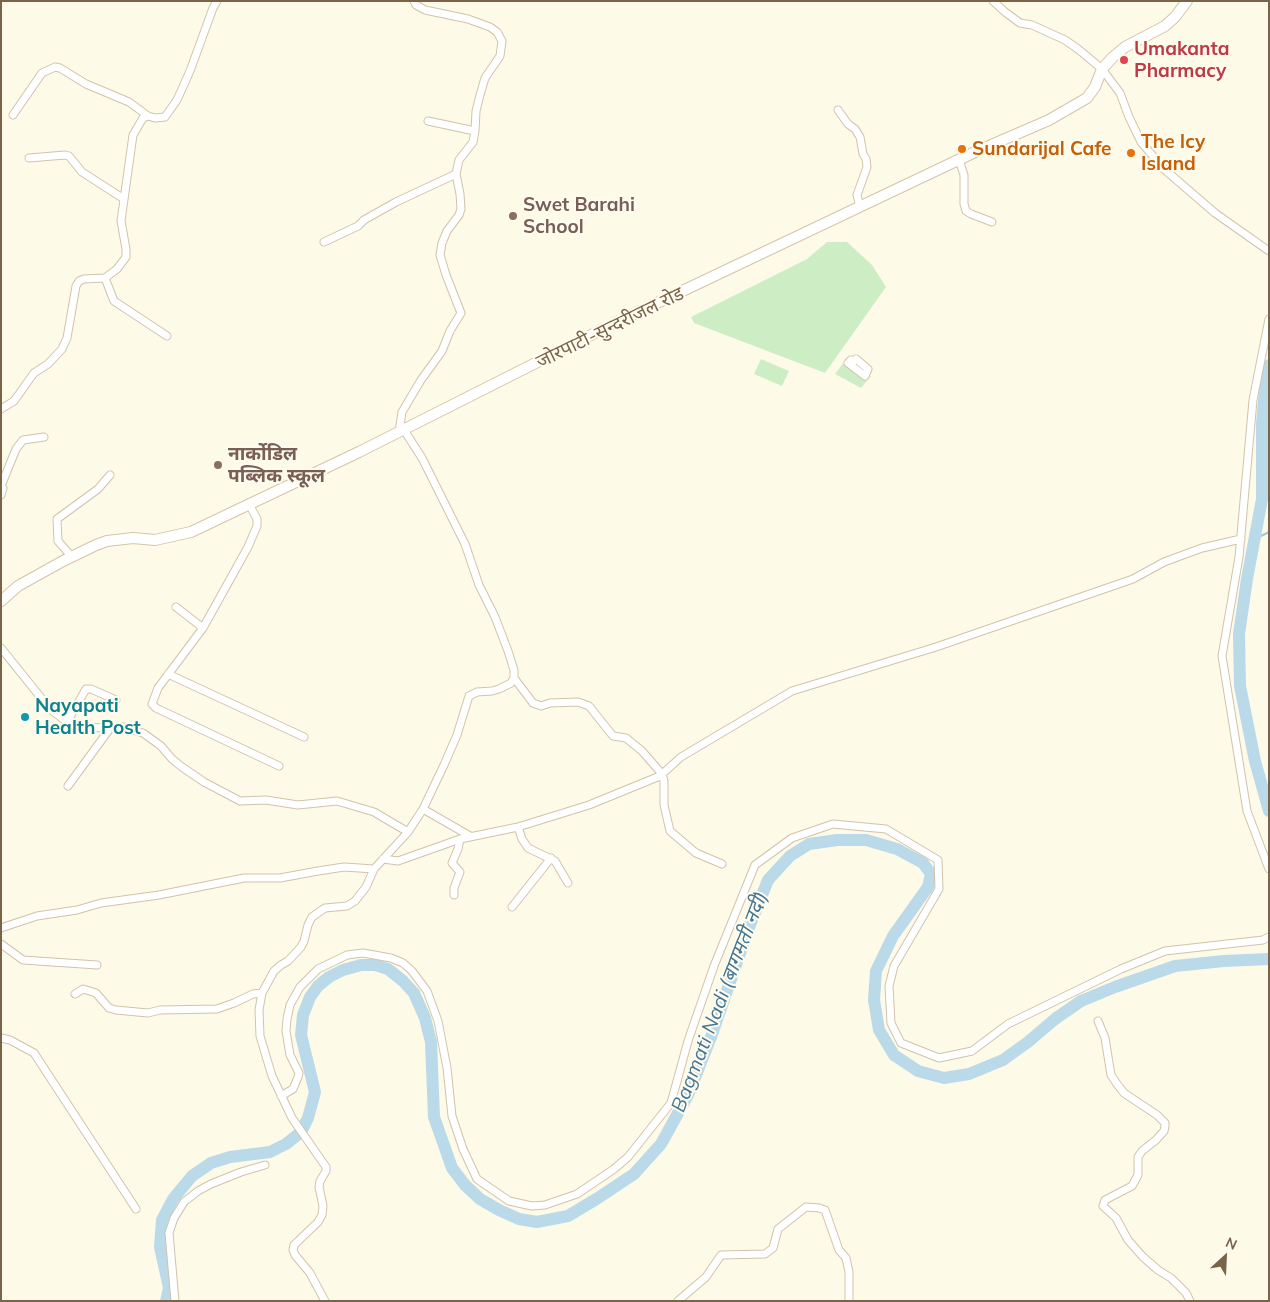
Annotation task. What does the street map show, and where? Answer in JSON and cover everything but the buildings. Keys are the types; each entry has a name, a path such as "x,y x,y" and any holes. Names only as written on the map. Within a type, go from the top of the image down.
{"main road":[{"name":"जोरपाटी-सुन्दरीजल रोड","path":"1,600 18,586 71,556 107,541 133,538 155,540 191,532 401,431 615,324 1014,134 1049,120 1078,105 1091,93 1102,69 1125,47 1164,26 1187,1"}],"street":[{"path":"13,115 42,73 55,67 60,68 86,84 129,102 148,116 155,118 165,117 177,100 190,72 217,1"},
{"path":"325,1301 310,1273 293,1250 294,1245 318,1222 322,1215 323,1206 319,1187 326,1167 292,1118 272,1076 260,1036 259,1010 262,993 274,971 288,961 301,946 312,917 325,908 347,906 355,901 366,887 374,869 408,832 423,809 444,765 457,735 469,696 477,692 499,689 511,683 514,678 514,670 508,651 495,617 479,585 465,544 422,458 401,431 402,412 442,350 450,331 461,313 440,255 447,231 459,215 461,209 456,174 459,160 473,142 476,131 476,111 480,95 485,78 500,56 502,40 497,32 490,27 468,19 425,10 416,5 414,1"},
{"path":"993,1 1004,12 1020,23 1032,25 1065,40 1102,69 1120,92 1141,142 1164,169 1215,213 1269,250"},
{"path":"838,110 848,124 855,128 866,159 867,167 857,195 860,207"},
{"path":"1,408 14,401 34,373 48,364 62,348 67,338 76,286 80,280 105,278 117,269 126,257 125,241 121,228 133,135 143,118 148,116"},
{"path":"428,121 476,131"},
{"path":"29,158 69,156 82,172 124,199"},
{"path":"959,160 964,175 964,204 966,211 992,222"},
{"path":"324,242 358,226 364,220 396,202 456,174"},
{"path":"105,278 114,301 168,336"},
{"path":"1269,319 1253,400 1241,539 1222,656 1247,811 1269,869"},
{"path":"1,495 3,488 1,486 16,449 23,440 44,437"},
{"path":"71,556 58,541 57,519 98,489 110,475"},
{"path":"249,504 257,519 257,526 248,547 203,628 155,693 152,704 154,707 279,766"},
{"path":"383,859 398,861 470,836 518,827 589,805 662,774 681,757 792,691 936,647 1133,579 1164,562 1202,548 1241,539"},
{"path":"176,607 203,628"},
{"path":"1,648 50,709 76,727 124,727 143,733 161,746 182,767 204,782 240,801 266,800 298,805 337,801 374,812 408,832"},
{"path":"168,674 304,737"},
{"path":"514,678 533,703 541,706 550,703 578,702 589,706 613,736 626,738 642,751 662,774 664,781 664,805 670,831 696,853 722,864"},
{"path":"67,722 86,689 116,700"},
{"path":"68,786 111,727"},
{"path":"423,809 470,836"},
{"path":"281,1096 293,1089 298,1077 290,1055 286,1031 290,1006 300,987 318,969 347,955 363,953 391,958 403,963 412,971 427,991 438,1021 447,1068 452,1116 463,1149 478,1179 509,1201 532,1206 545,1205 577,1194 628,1157 671,1103 688,1041 711,976 755,865 792,838 833,824 886,829 938,860 939,889 894,966 889,986 891,1023 901,1043 939,1058 972,1051 1008,1024 1121,969 1165,951 1263,940 1269,937"},
{"path":"518,827 522,839 528,848 555,861 568,883"},
{"path":"454,894 454,888 460,872 452,863 460,839"},
{"path":"512,907 551,858"},
{"path":"1,928 42,915 77,910 108,902 168,894 244,878 280,878 344,867 374,869"},
{"path":"1,944 23,960 97,966"},
{"path":"75,994 83,989 96,993 109,1008 148,1012 217,1009 252,994 262,993"},
{"path":"1098,1021 1105,1038 1110,1070 1114,1079 1124,1093 1157,1115 1165,1123 1164,1131 1156,1140 1142,1150 1138,1157 1138,1175 1132,1186 1105,1200 1103,1206 1116,1218 1128,1240 1143,1257 1171,1278 1186,1293 1190,1301"},
{"path":"1,1038 34,1053 136,1208"},
{"path":"175,1301 169,1233 174,1218 184,1202 210,1184 265,1165"},
{"path":"678,1301 706,1277 721,1255 765,1254 773,1248 778,1229 806,1207 825,1210 839,1250 846,1258 849,1272 849,1301"}],"green space":[{"path":"827,242 847,242 872,265 886,287 825,373 694,323 691,317 807,259"},
{"path":"847,358 868,369 865,372 871,376 861,388 835,374"},
{"path":"761,359 789,371 782,386 754,374"}],"waterway":[{"name":"Bagmati Nadi (बागमती नदी)","path":"1269,365 1262,424 1262,499 1239,634 1240,686 1255,761 1269,811"},
{"path":"1255,539 1269,532"},
{"name":"Bagmati Nadi (बागमती नदी)","path":"166,1301 169,1288 160,1247 162,1220 173,1199 192,1176 211,1163 230,1157 270,1152 286,1144 301,1132 308,1118 315,1092 301,1035 303,1015 310,997 318,986 329,977 343,970 361,965 375,965 388,969 414,993 425,1018 431,1042 434,1117 452,1168 465,1185 480,1199 519,1219 537,1222 568,1216 598,1198 634,1174 661,1144 688,1095 768,880 790,856 809,844 837,840 866,840 897,849 923,863 931,874 928,887 893,936 876,971 874,1000 879,1030 894,1055 918,1071 944,1078 969,1074 1003,1060 1081,1001 1115,987 1175,966 1269,959"}],"place":[{"name":"Umakanta Pharmacy","path":"1124,60"},
{"name":"Sundarijal Cafe","path":"962,149"},
{"name":"The Icy Island","path":"1131,153"},
{"name":"Swet Barahi School","path":"513,216"},
{"name":"नार्कोडिल पब्लिक स्कूल","path":"218,465"},
{"name":"Nayapati Health Post","path":"25,717"}]}
